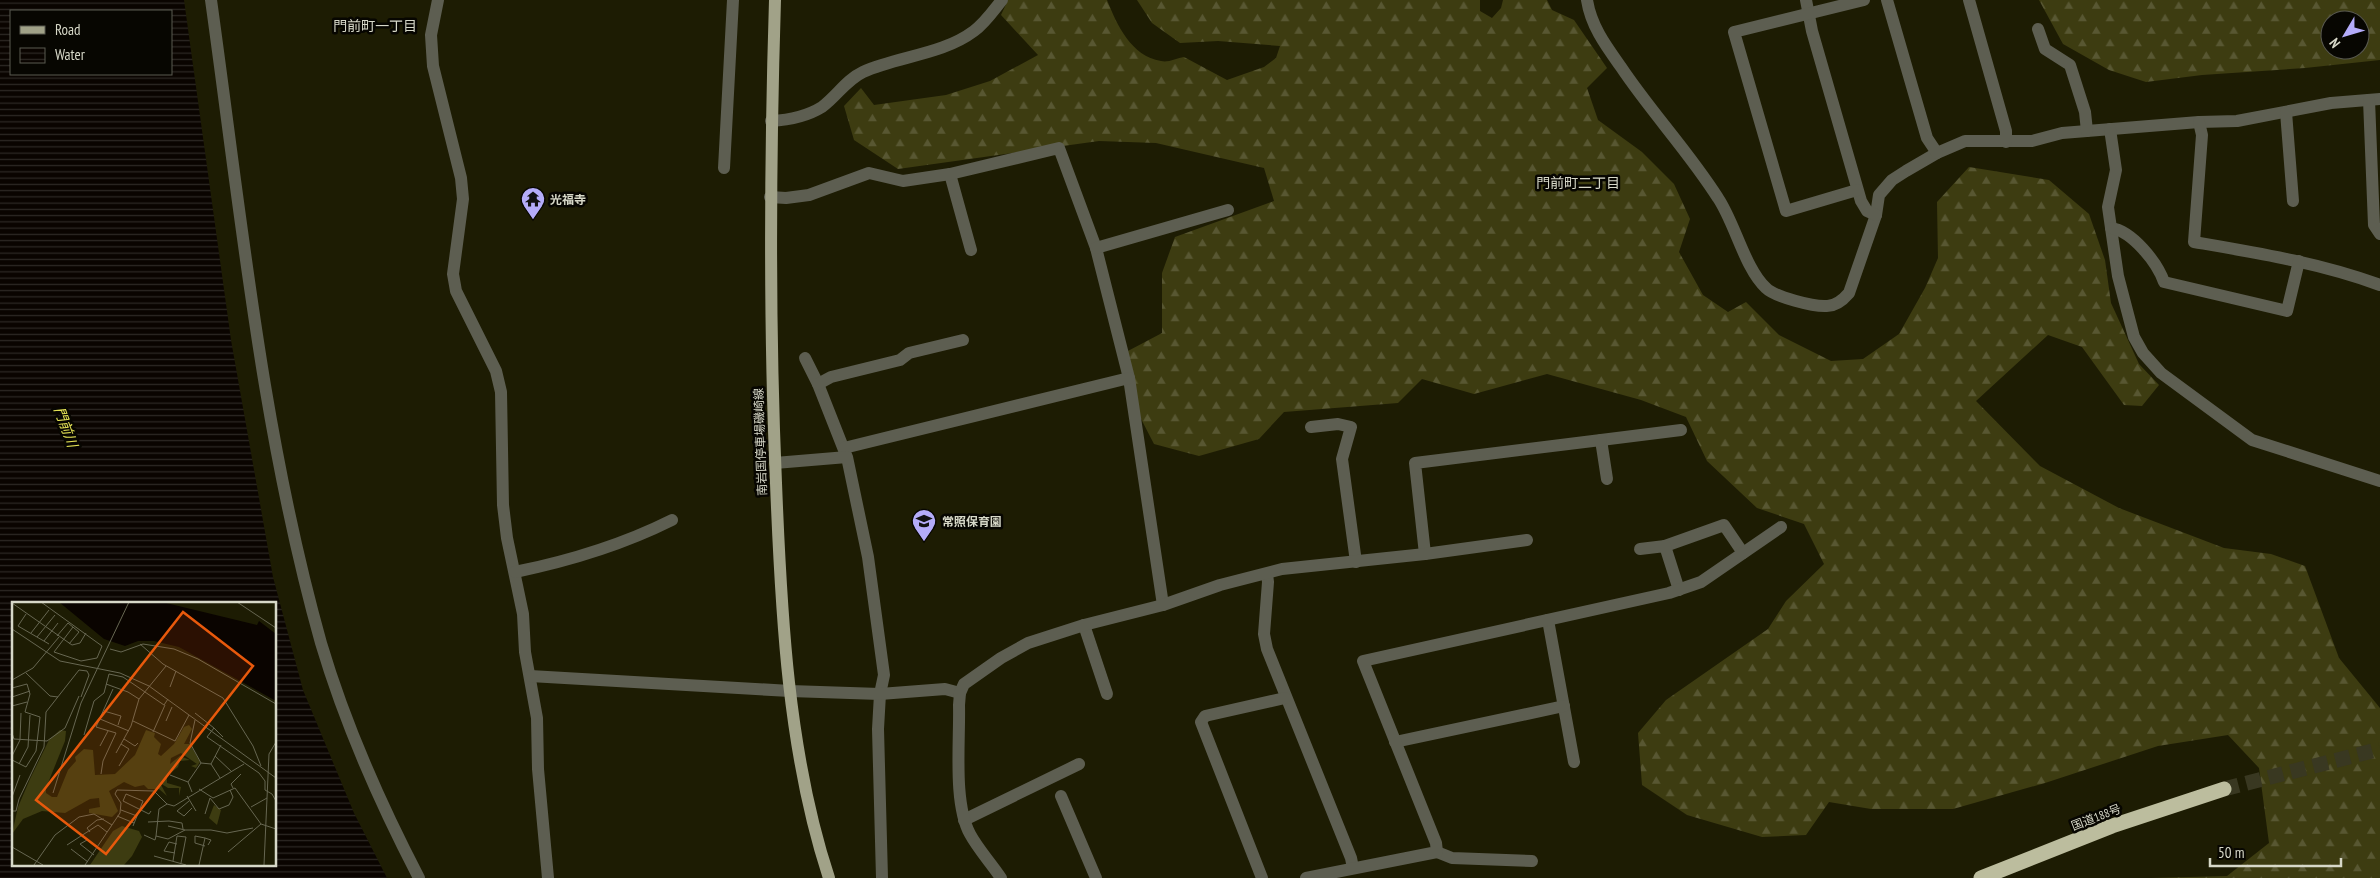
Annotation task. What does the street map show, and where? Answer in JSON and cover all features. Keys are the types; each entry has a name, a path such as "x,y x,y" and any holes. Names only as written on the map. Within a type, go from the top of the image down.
{"highway":[{"name":"国道188号","path":"1981,878 2112,826 2224,789"}],"main road":[{"name":"南岩国停車場磯崎線","path":"774,0 770,284 780,589 790,690 806,788 829,878"}],"street":[{"path":"211,0 250,294 280,470 307,589 322,644 348,723 367,771 420,878"},
{"path":"438,0 431,35 433,66 461,178 463,199 453,274 456,291 496,371 501,392 503,505 523,614 525,652 537,718 538,769 548,878"},
{"path":"724,168 733,0"},
{"path":"771,121 793,120 822,107 850,80 862,72 932,50 973,32 986,20 1002,0"},
{"path":"1587,0 1589,11 1599,36 1708,182 1725,208 1757,279 1767,290 1803,303 1828,306 1841,302 1849,294 1876,215 1879,195 1892,180 1937,153 1965,141 2006,142 2032,140 2062,133 2199,122 2237,121 2331,103 2374,100 2374,225 2380,234"},
{"path":"1806,0 1808,14 1860,201 1867,211 1876,215"},
{"path":"1857,190 1786,211 1734,32 1864,0"},
{"path":"1887,0 1927,138 1937,153"},
{"path":"1969,0 2006,131 2006,142"},
{"path":"2038,29 2045,49 2070,65 2085,112 2087,131"},
{"path":"2286,112 2293,201"},
{"path":"2199,122 2202,135 2194,242 2340,270 2380,285"},
{"path":"2110,129 2116,170 2108,207 2118,276 2134,337 2143,353 2161,373 2252,440 2380,481"},
{"path":"770,197 786,198 809,195 869,173 903,181 950,174 1059,148 1096,248 1129,378 1163,605"},
{"path":"950,174 971,250"},
{"path":"1096,248 1228,210"},
{"path":"2111,228 2118,229 2149,254 2159,268 2164,282 2287,312 2299,261"},
{"path":"818,384 831,377 900,360 909,353 963,340"},
{"path":"805,358 818,384 845,453 868,557 882,648 884,675 880,694 878,729 882,878"},
{"path":"775,463 845,453 1129,378"},
{"path":"1310,427 1338,424 1351,427 1342,459 1356,562"},
{"path":"1425,554 1415,463 1681,430"},
{"path":"1601,440 1607,479"},
{"path":"515,572 577,557 642,535 672,520"},
{"path":"1640,549 1665,546 1724,525 1744,553"},
{"path":"1437,852 1436,842 1363,661 1679,590 1700,582 1781,527"},
{"path":"1001,878 970,835 964,820 960,792 960,693 964,684 1008,654 1028,643 1163,605 1220,585 1282,569 1425,554 1527,540"},
{"path":"1665,546 1679,590"},
{"path":"1267,574 1264,634 1267,650 1351,858 1353,868"},
{"path":"1548,620 1574,762"},
{"path":"1084,626 1107,694"},
{"path":"530,676 880,694 945,689 960,693"},
{"path":"1262,878 1201,722 1205,716 1285,698"},
{"path":"1396,742 1564,706"},
{"path":"964,820 1079,764"},
{"path":"1061,796 1096,878"},
{"path":"1306,878 1437,852 1452,858 1532,861"}],"green space":[{"path":"1008,0 1107,0 1126,38 1141,53 1150,58 1164,61 1184,57 1227,80 1264,67 1276,58 1280,46 1218,41 1180,43 1152,23 1137,0 1480,0 1480,11 1492,18 1501,8 1503,0 1547,0 1552,10 1574,20 1607,68 1587,88 1598,120 1642,152 1674,184 1690,219 1679,252 1703,295 1728,312 1746,302 1779,335 1831,361 1863,359 1899,334 1925,288 1938,258 1937,202 1969,167 2049,180 2089,214 2105,260 2111,303 2139,364 2159,385 2142,406 2124,405 2082,347 2048,335 1976,401 2040,466 2119,508 2224,548 2271,554 2305,566 2339,658 2380,708 2380,878 2151,878 2227,876 2269,843 2259,768 2228,735 2158,746 2045,783 1953,809 1871,809 1829,802 1806,835 1762,837 1687,815 1642,785 1638,733 1666,700 1768,629 1786,601 1824,564 1804,524 1757,508 1707,461 1686,417 1641,400 1547,374 1474,394 1422,379 1398,403 1284,412 1259,439 1199,456 1154,444 1139,415 1126,352 1162,333 1162,273 1175,237 1274,201 1264,168 1156,143 1099,141 898,169 854,140 844,106 861,88 874,105 946,95 990,81 1038,55 1001,15"},
{"path":"2039,0 2380,0 2380,60 2305,68 2202,75 2146,82 2109,70 2063,44"}],"water":[{"name":"門前川","path":"0,0 184,0 231,340 273,577 303,690 354,813 387,878 0,878"}],"tunnel":[{"path":"2224,789 2380,749"}],"place":[{"name":"光福寺","path":"533,220"},
{"name":"常照保育園","path":"924,542"}],"district":[{"name":"門前町一丁目","path":"375,26"},
{"name":"門前町二丁目","path":"1578,183"}]}
